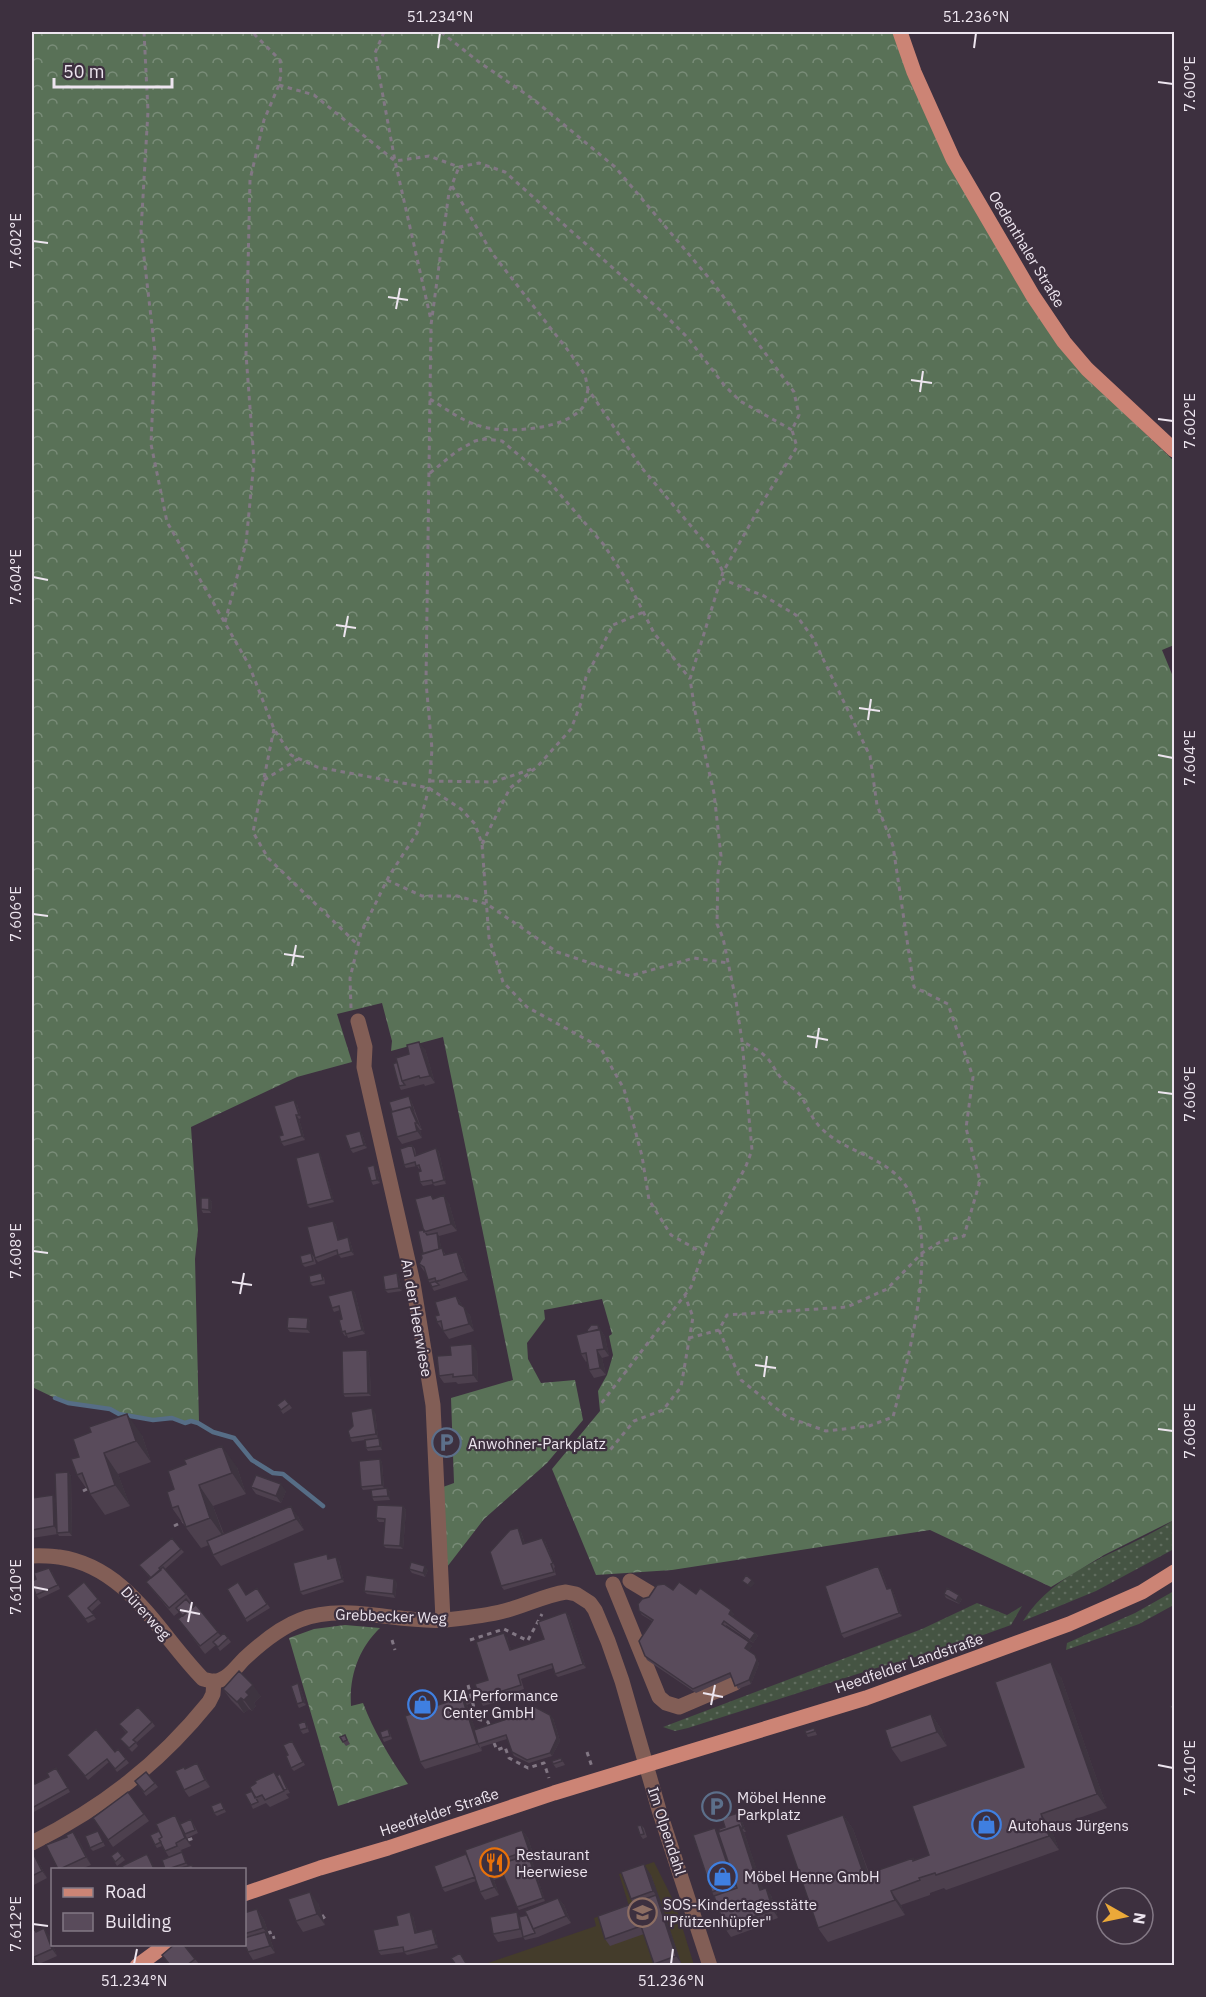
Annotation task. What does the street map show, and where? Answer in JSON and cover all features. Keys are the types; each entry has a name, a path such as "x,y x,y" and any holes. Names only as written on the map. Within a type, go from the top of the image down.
{"main road":[{"name":"Oedenthaler Straße","path":"900,32 914,72 953,159 1033,296 1064,342 1087,369 1174,450"},
{"name":"Heedfelder Landstraße","path":"645,1765 866,1698 993,1653 1069,1624 1142,1592 1174,1572"},
{"name":"Heedfelder Straße","path":"246,1893 645,1765"},
{"path":"137,1965 163,1946"}],"street":[{"name":"An der Heerwiese","path":"355,1016 365,1047 364,1068 413,1283 433,1405 443,1620"},
{"name":"Dürerweg","path":"32,1556 77,1560 110,1576 128,1590 202,1678 214,1682"},
{"path":"630,1581 655,1596"},
{"path":"614,1584 659,1697 666,1703 679,1707 735,1683"},
{"name":"Grebbecker Weg","path":"214,1682 228,1676 273,1635 299,1620 314,1616 347,1614 443,1620 503,1611 566,1592 585,1599 595,1610 622,1682 645,1765"},
{"path":"32,1843 111,1797 165,1750 209,1702 213,1694 214,1682"},
{"name":"Im Olpendahl","path":"645,1765 710,1965"}],"path":[{"path":"144,32 148,111 141,231 155,352 151,444 167,522 249,665 274,729 291,755 317,767 429,788 462,809 475,824 482,844 489,938 503,982 526,1007 600,1047 624,1089 642,1156 650,1200 671,1235 703,1253"},
{"path":"225,622 246,543 254,461 246,354 250,180 264,120 281,75 280,60 252,32"},
{"path":"384,32 375,52 395,161 431,324"},
{"path":"441,32 457,42 479,62 533,99 615,167 714,284 794,392 800,415 792,430 796,447 723,572 690,679 714,794 721,856 718,873 717,924 728,963 742,1041 752,1150 746,1166 712,1228 691,1287 600,1405"},
{"path":"279,85 314,94 395,161 429,156 459,167 480,164 505,172 608,262 688,338 724,385 740,401 792,430"},
{"path":"355,1016 350,978 361,933 387,880 417,833 430,781 432,749 426,682 431,324 449,192 459,167"},
{"path":"452,186 492,253 585,375 588,389 641,467 713,552 723,572"},
{"path":"430,399 482,427 528,428 548,426 564,421 583,406 588,389"},
{"path":"429,473 457,451 475,441 484,439 502,441 545,477 604,545 628,582 654,633 690,679"},
{"path":"689,1338 719,1330 727,1315 847,1308 887,1289 922,1253 940,1242 964,1236 980,1181 966,1128 973,1077 948,1004 914,987 893,846 877,805 870,756 813,638 796,615 764,596 722,579"},
{"path":"482,844 510,788 537,767 571,729 581,703 586,677 613,625 644,612"},
{"path":"274,729 253,832 268,858 358,945"},
{"path":"264,780 298,759"},
{"path":"430,781 493,782 537,767"},
{"path":"387,880 423,896 457,896 487,904 557,952 630,976 694,958 728,963"},
{"path":"719,1330 741,1380 787,1416 826,1431 869,1426 893,1417 913,1335 922,1253 917,1211 902,1181 884,1164 825,1133 812,1120 800,1094 782,1079 766,1056 742,1041"},
{"path":"566,1445 609,1450 634,1421 663,1410 681,1387 693,1317 685,1296"},
{"path":"83,1491 89,1488"},
{"path":"174,1526 184,1521"},
{"path":"530,1648 528,1641 544,1611"},
{"path":"470,1640 504,1629 528,1641"},
{"path":"392,1640 396,1650"},
{"path":"468,1685 477,1719 488,1722 490,1728"},
{"path":"495,1743 497,1750 505,1747 509,1758 528,1768 544,1763 548,1773"},
{"path":"587,1752 590,1760"},
{"path":"188,1840 194,1838"},
{"path":"322,1915 325,1919 328,1918"},
{"path":"268,1933 270,1932 272,1938 275,1937"}],"shaded area":[{"name":"SOS-Kindertagesstätte \"Pfützenhüpfer\"","path":"654,1862 675,1904 694,1965 488,1966 488,1963 596,1926 594,1918 629,1906 619,1874"}],"green space":[{"path":"32,32 894,32 1019,286 1125,414 1174,461 1174,645 1162,650 1174,679 1174,1520 1104,1555 1051,1587 930,1530 672,1570 596,1575 552,1469 600,1411 598,1391 607,1375 613,1355 609,1336 612,1334 602,1299 544,1310 545,1319 527,1343 528,1359 541,1383 575,1380 583,1420 547,1463 484,1519 447,1567 443,1487 454,1483 451,1398 513,1380 443,1037 391,1051 392,1041 382,1003 337,1014 352,1062 297,1077 191,1127 198,1230 195,1259 199,1422 191,1420 185,1422 172,1417 153,1419 119,1413 110,1408 77,1404 55,1398 32,1387"},
{"path":"1174,1520 1174,1549 1096,1591 1023,1621 1037,1603 1072,1574"},
{"path":"1174,1591 1174,1605 1139,1624 1066,1650 1067,1643 1135,1613"},
{"path":"977,1603 1007,1615 1022,1606 1011,1625 947,1648 688,1728 675,1731 663,1727 922,1629"},
{"path":"345,1625 380,1628 366,1644 357,1663 352,1684 351,1706 363,1703 383,1745 408,1784 338,1806 289,1638 314,1629"}],"building":[{"path":"419,1042 430,1076 420,1078 419,1076 402,1081 396,1058 409,1054 407,1045"},
{"path":"397,1062 405,1085 399,1086 393,1064"},
{"path":"409,1096 413,1110 410,1107 392,1112 389,1102"},
{"path":"294,1100 302,1136 281,1142 279,1136 283,1135 274,1106"},
{"path":"410,1107 417,1123 415,1123 417,1131 397,1137 391,1112"},
{"path":"360,1131 364,1145 350,1149 345,1135"},
{"path":"412,1145 415,1156 436,1148 444,1180 433,1183 432,1180 420,1182 419,1165 416,1166 415,1162 404,1165 400,1149"},
{"path":"319,1152 332,1199 307,1205 296,1158"},
{"path":"374,1165 377,1180 371,1181 367,1167"},
{"path":"431,1195 433,1199 444,1195 451,1224 424,1232 415,1199"},
{"path":"201,1198 209,1198 209,1210 201,1209"},
{"path":"333,1221 338,1240 348,1237 351,1251 338,1255 337,1250 315,1258 307,1227"},
{"path":"424,1230 427,1235 437,1233 439,1249 423,1254 418,1231"},
{"path":"442,1248 444,1255 457,1252 463,1272 436,1282 435,1278 428,1280 424,1267 419,1264 421,1254"},
{"path":"311,1253 313,1261 302,1264 300,1256"},
{"path":"321,1273 323,1280 310,1283 309,1276"},
{"path":"397,1273 399,1288 385,1290 383,1276"},
{"path":"437,1281 439,1285 432,1287 430,1283"},
{"path":"352,1290 362,1330 346,1334 345,1331 342,1332 339,1320 342,1319 339,1306 332,1308 328,1296"},
{"path":"456,1296 459,1304 464,1307 469,1324 443,1331 441,1321 437,1322 435,1316 439,1315 435,1302"},
{"path":"288,1317 308,1318 307,1329 287,1328"},
{"path":"591,1325 598,1325 599,1330 588,1332"},
{"path":"600,1329 604,1349 597,1350 600,1368 589,1370 586,1353 581,1354 576,1335"},
{"path":"472,1344 473,1375 439,1376 437,1356 451,1355 450,1346"},
{"path":"367,1350 368,1393 343,1394 342,1351"},
{"path":"285,1399 289,1404 281,1410 277,1405"},
{"path":"372,1408 376,1434 350,1438 348,1431 353,1426 351,1412"},
{"path":"127,1414 136,1441 104,1453 115,1485 90,1494 82,1473 77,1475 71,1459 79,1457 73,1439 91,1432 89,1427"},
{"path":"379,1438 380,1446 366,1448 365,1440"},
{"path":"222,1446 232,1473 199,1485 210,1518 186,1527 178,1506 172,1508 167,1492 174,1489 168,1471 186,1464 184,1460"},
{"path":"380,1459 382,1485 361,1487 359,1461"},
{"path":"68,1472 69,1532 57,1533 55,1473"},
{"path":"256,1475 281,1484 276,1496 251,1487"},
{"path":"387,1488 388,1496 372,1497 371,1490"},
{"path":"53,1495 54,1526 32,1530 32,1498"},
{"path":"377,1505 403,1506 400,1546 383,1545 385,1519 376,1518"},
{"path":"291,1506 296,1519 213,1555 207,1541"},
{"path":"518,1528 523,1544 542,1538 553,1563 551,1564 554,1572 501,1586 490,1552 510,1530"},
{"path":"172,1538 181,1549 151,1578 139,1565"},
{"path":"327,1554 328,1559 336,1557 342,1579 300,1592 293,1563"},
{"path":"411,1562 425,1566 423,1573 409,1569"},
{"path":"878,1566 887,1589 891,1588 899,1613 841,1634 825,1586"},
{"path":"163,1567 186,1594 169,1608 146,1582"},
{"path":"49,1568 58,1585 36,1595 32,1584 32,1581 36,1579 34,1573"},
{"path":"366,1575 394,1579 393,1594 364,1591"},
{"path":"746,1575 752,1580 748,1585 742,1581"},
{"path":"84,1582 98,1599 88,1608 94,1615 85,1619 67,1596"},
{"path":"238,1582 246,1595 257,1588 267,1604 245,1619 227,1589"},
{"path":"679,1582 696,1594 700,1588 731,1610 729,1614 755,1633 750,1640 724,1621 722,1624 749,1642 745,1648 755,1655 757,1660 749,1680 735,1686 730,1673 693,1689 645,1656 639,1641 653,1620 639,1611 638,1604 642,1599 649,1597 657,1585 664,1584 673,1590"},
{"path":"947,1588 959,1595 956,1601 944,1594"},
{"path":"186,1599 193,1607 183,1616 176,1608"},
{"path":"196,1605 218,1632 200,1646 178,1619"},
{"path":"566,1612 583,1664 555,1674 552,1664 518,1675 521,1685 493,1694 494,1698 481,1702 475,1684 488,1680 476,1642 504,1633 510,1650 544,1639 538,1622"},
{"path":"224,1633 228,1638 218,1647 213,1642"},
{"path":"1051,1662 1097,1794 1041,1814 1049,1836 936,1875 935,1873 919,1878 920,1880 891,1891 895,1900 818,1928 786,1835 843,1815 864,1875 913,1858 913,1861 929,1855 912,1806 1024,1767 995,1682"},
{"path":"239,1671 253,1685 246,1692 249,1695 237,1702 223,1689"},
{"path":"298,1683 303,1702 297,1704 291,1686"},
{"path":"466,1692 469,1700 464,1701 462,1697 452,1701 451,1697"},
{"path":"462,1697 477,1744 420,1762 405,1716"},
{"path":"138,1707 152,1722 133,1740 136,1742 129,1748 120,1739 127,1732 119,1724"},
{"path":"535,1707 550,1715 557,1738 550,1753 527,1760 512,1752 506,1735 478,1744 474,1730"},
{"path":"931,1714 937,1732 891,1748 885,1730"},
{"path":"305,1721 307,1728 300,1730 298,1724"},
{"path":"814,1728 815,1731 806,1734 805,1731"},
{"path":"96,1729 115,1752 118,1749 126,1759 115,1769 107,1759 85,1776 67,1755"},
{"path":"388,1729 390,1736 382,1738 380,1732"},
{"path":"345,1735 347,1740 343,1742 340,1737"},
{"path":"292,1741 303,1762 291,1768 283,1745"},
{"path":"561,1758 562,1761 553,1764 552,1761"},
{"path":"197,1763 205,1780 184,1790 175,1771"},
{"path":"56,1768 68,1788 32,1808 32,1779 35,1784 49,1777 47,1773"},
{"path":"146,1772 155,1783 144,1792 135,1781"},
{"path":"274,1772 284,1791 265,1800 262,1795 255,1798 250,1787 256,1783 255,1781"},
{"path":"280,1774 287,1789 284,1790 277,1776"},
{"path":"252,1791 258,1802 251,1805 245,1794"},
{"path":"128,1792 144,1814 108,1840 93,1818"},
{"path":"221,1802 224,1809 214,1813 211,1806"},
{"path":"738,1813 742,1829 739,1825 719,1832 719,1829 725,1827 722,1818"},
{"path":"175,1815 185,1838 176,1843 177,1846 165,1851 159,1839 162,1837 156,1824"},
{"path":"191,1819 195,1830 185,1834 180,1824"},
{"path":"641,1825 644,1834 640,1835 637,1826"},
{"path":"739,1825 760,1890 766,1888 773,1910 747,1919 748,1922 726,1930 714,1896 737,1888 718,1832"},
{"name":"Möbel Henne GmbH","path":"715,1828 734,1884 712,1892 693,1835"},
{"path":"522,1830 529,1850 500,1860 503,1867 488,1872 494,1887 480,1892 465,1850"},
{"path":"98,1831 103,1842 90,1848 85,1836"},
{"path":"159,1831 162,1837 159,1839 161,1842 155,1845 150,1835"},
{"path":"73,1832 86,1857 58,1868 46,1845 67,1837 66,1835"},
{"path":"118,1851 122,1856 115,1862 111,1856"},
{"path":"182,1852 186,1863 165,1868 162,1860"},
{"path":"32,1854 42,1871 32,1876"},
{"path":"147,1854 154,1868 123,1868 122,1866"},
{"path":"466,1854 475,1877 442,1888 434,1866"},
{"path":"528,1855 543,1898 517,1907 502,1872 505,1870 503,1863"},
{"path":"644,1864 653,1891 631,1899 621,1872"},
{"path":"310,1892 317,1914 296,1921 288,1899"},
{"path":"656,1895 676,1956 654,1964 641,1926 605,1939 598,1916"},
{"path":"558,1898 566,1916 533,1929 525,1911"},
{"path":"257,1909 263,1928 246,1933 246,1912"},
{"path":"410,1912 415,1933 432,1929 436,1944 404,1952 403,1947 378,1951 373,1930 398,1925 396,1916"},
{"path":"517,1912 520,1929 493,1934 490,1917"},
{"path":"527,1915 535,1933 523,1937 519,1917"},
{"path":"44,1928 52,1949 34,1957 32,1962 32,1931 36,1932"},
{"path":"265,1932 270,1946 248,1952 246,1937"},
{"path":"173,1946 185,1946 195,1959 187,1965 170,1965 162,1955"},
{"path":"460,1953 467,1965 456,1965 451,1958"}],"waterway":[{"path":"55,1398 68,1403 110,1409 119,1414 153,1420 172,1418 185,1423 191,1421 198,1423 213,1432 234,1438 252,1460 273,1473 283,1474 323,1506"}],"place":[{"name":"Anwohner-Parkplatz","path":"447,1443"},
{"name":"KIA Performance Center GmbH","path":"422,1704"},
{"name":"Möbel Henne Parkplatz","path":"716,1806"},
{"name":"Autohaus Jürgens","path":"987,1825"},
{"name":"Restaurant Heerwiese","path":"495,1863"},
{"name":"Möbel Henne GmbH","path":"723,1876"},
{"name":"SOS-Kindertagesstätte \"Pfützenhüpfer\"","path":"642,1913"}]}
